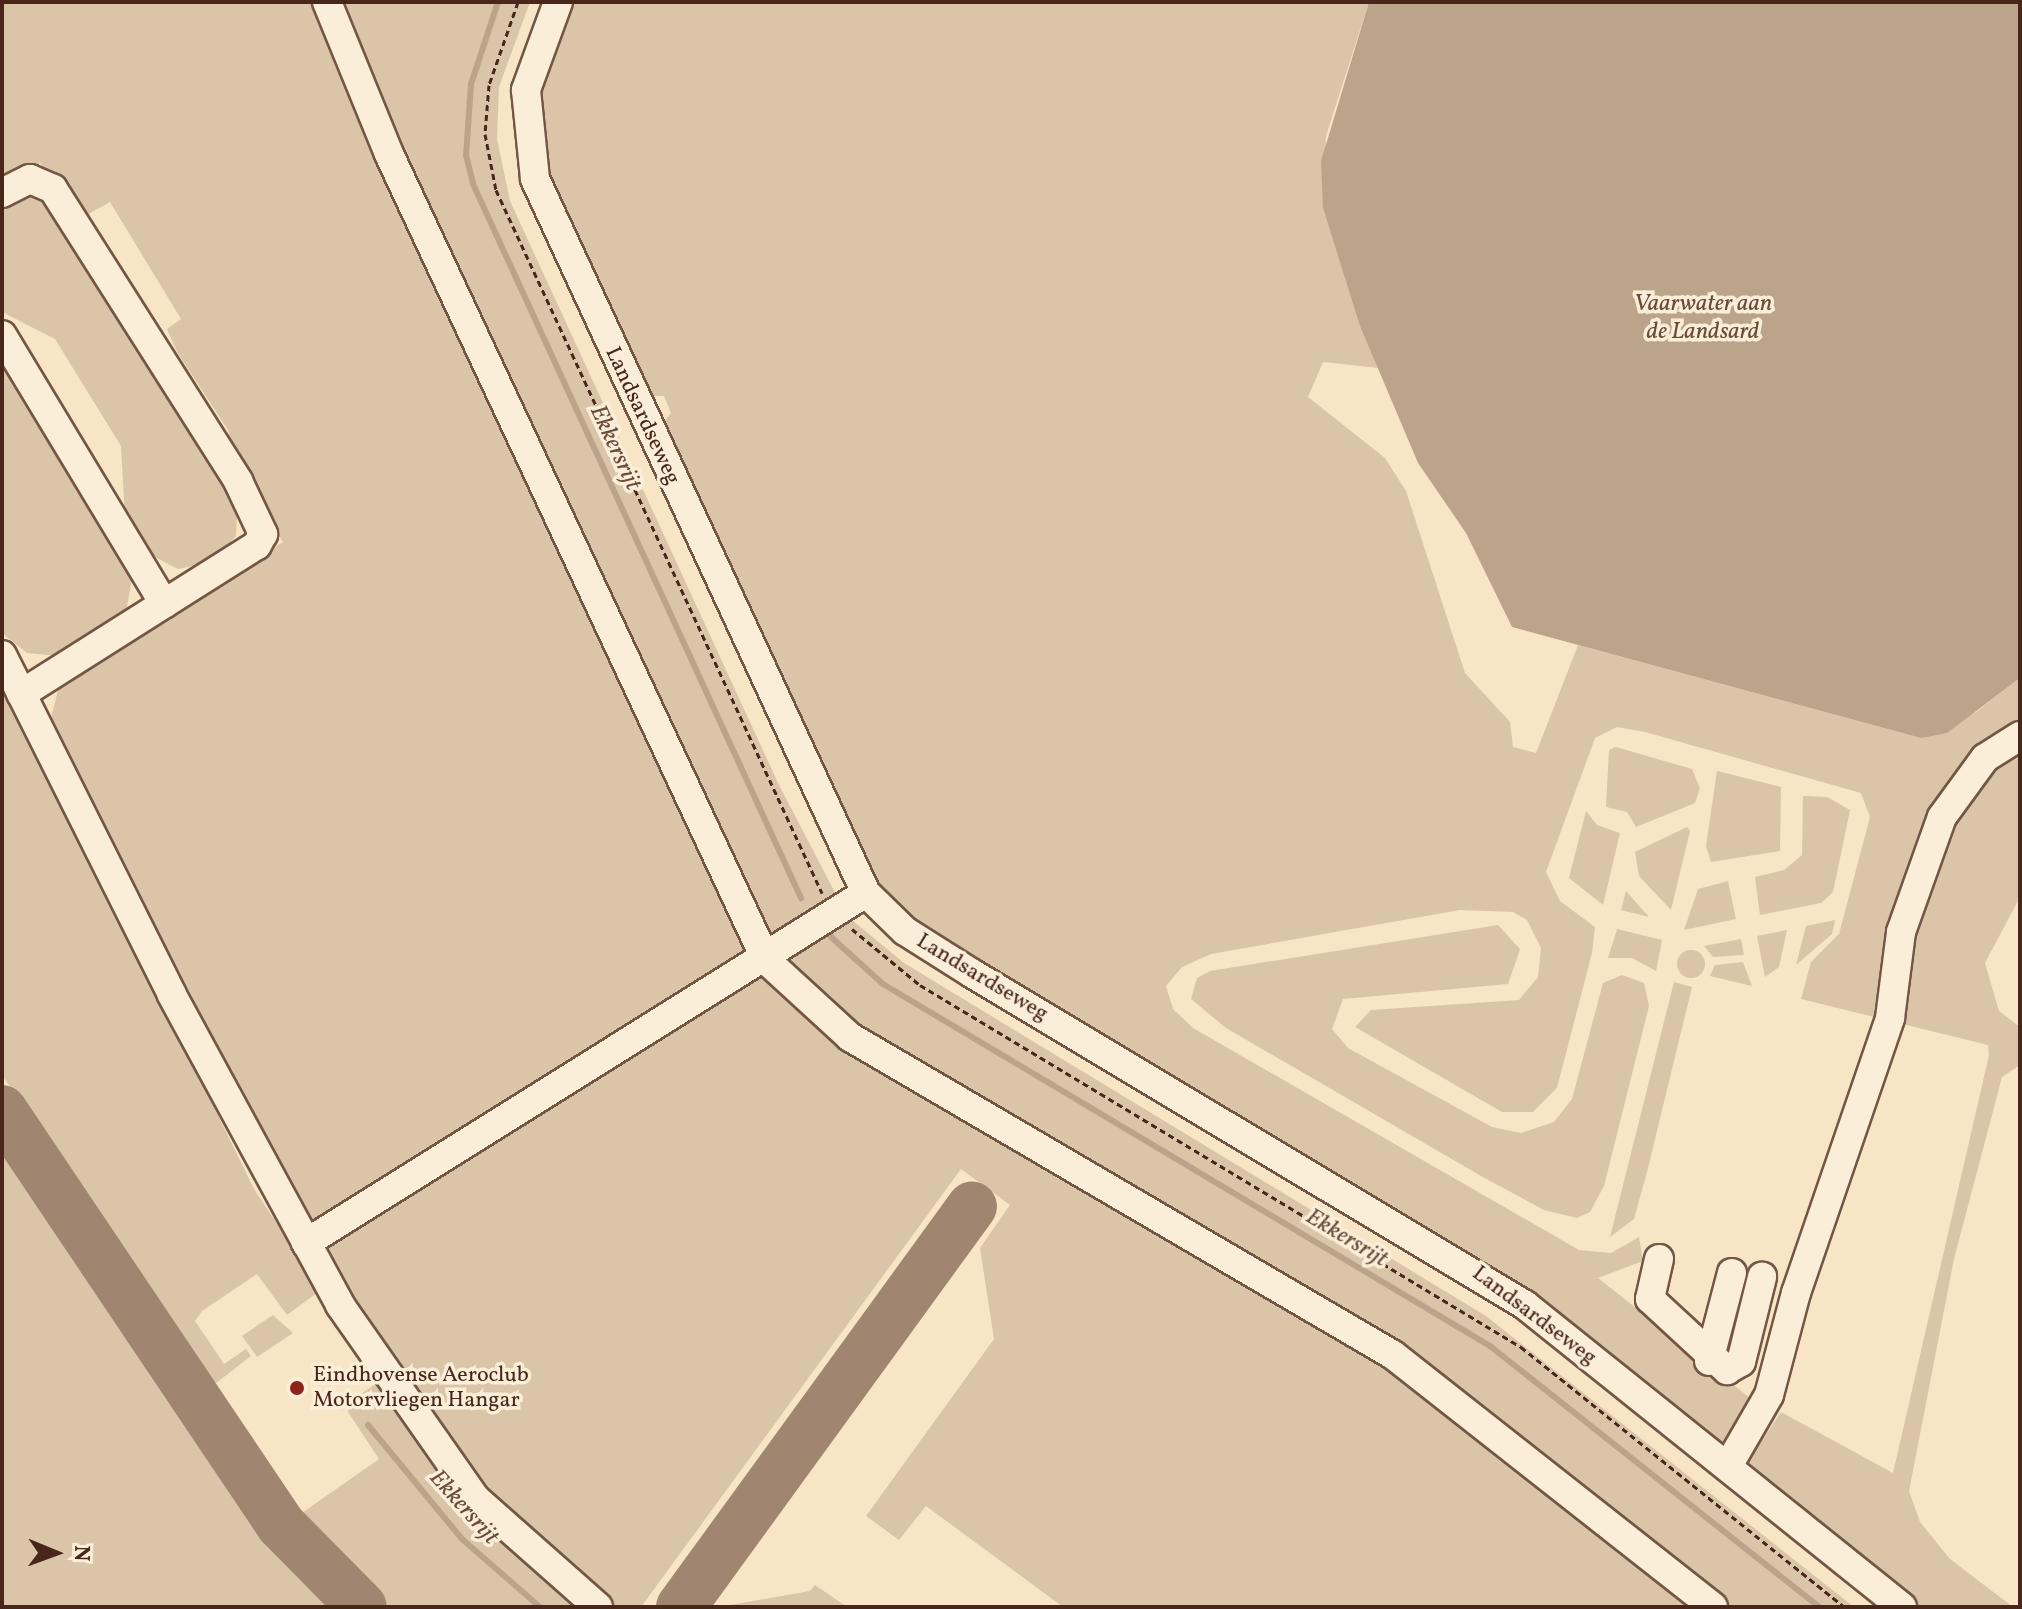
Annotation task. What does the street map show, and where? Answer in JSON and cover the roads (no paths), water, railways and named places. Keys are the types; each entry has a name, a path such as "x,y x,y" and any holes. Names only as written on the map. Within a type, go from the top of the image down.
{"street":[{"path":"327,2 389,154 766,960 850,1037 1393,1355 1713,1607"},
{"name":"Landsardseweg","path":"558,2 526,90 535,179 866,893 905,931 973,974 1454,1257 1728,1466 1902,1607"},
{"path":"2,193 30,179 53,189 261,524 257,545 21,694"},
{"path":"2,335 164,604"},
{"path":"2,655 340,1305 475,1498 598,1607"},
{"path":"1728,1466 1769,1395 1796,1293 1890,1018 1901,932 1942,817 1985,758 2020,736"},
{"path":"306,1243 766,960 866,893"},
{"path":"1659,1259 1650,1299 1709,1361 1727,1370 1741,1362 1762,1277"},
{"path":"1709,1361 1732,1273"}],"water":[{"name":"Vaarwater aan de Landsard","path":"1369,2 2020,2 2020,678 1947,733 1921,738 1512,627 1466,533 1418,463 1360,326 1323,208 1321,161"}],"waterway":[{"name":"Ekkersrijt","path":"498,2 471,84 466,155 473,184 801,898"},
{"name":"Ekkersrijt","path":"831,937 883,984 1490,1346 1819,1607"},
{"name":"Ekkersrijt","path":"368,1425 462,1539 540,1607"}],"place":[{"name":"Eindhovense Aeroclub Motorvliegen Hangar","path":"297,1388"}]}
